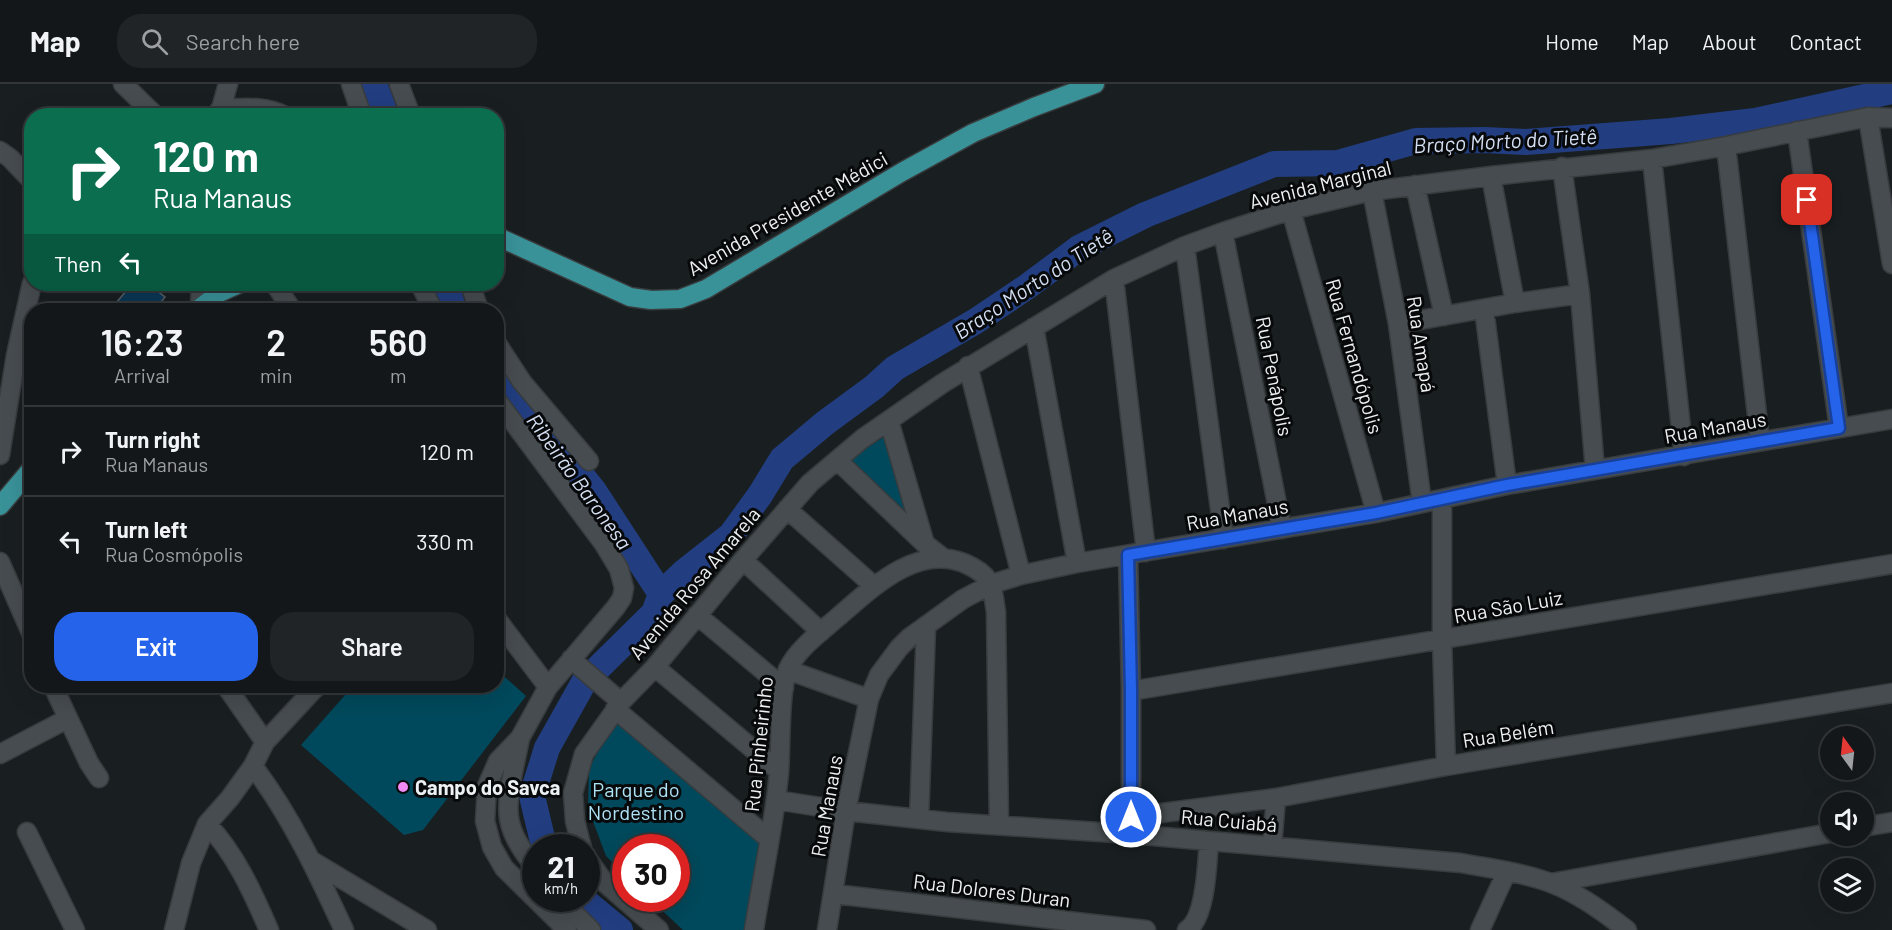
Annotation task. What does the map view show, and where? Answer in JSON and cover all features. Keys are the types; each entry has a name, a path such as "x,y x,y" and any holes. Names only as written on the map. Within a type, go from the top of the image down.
{"main road":[{"name":"Avenida Presidente Médici","path":"504,240 630,297 651,300 680,298 706,289 741,270 902,172 973,133 1095,84"},
{"path":"206,303 223,291"},
{"path":"0,506 24,478"}],"street":[{"path":"123,84 148,108"},
{"path":"220,108 228,84"},
{"path":"351,84 359,108"},
{"path":"399,84 408,108"},
{"path":"1868,117 1892,264"},
{"name":"Avenida Marginal","path":"968,366 1114,279 1185,246 1291,210 1372,191 1562,167 1652,159 1868,117 1892,118"},
{"path":"1797,131 1839,428"},
{"path":"1726,146 1760,441"},
{"path":"0,151 24,173"},
{"path":"1652,159 1684,456"},
{"path":"1562,167 1580,294 1595,470"},
{"path":"1491,176 1515,303"},
{"path":"1415,185 1444,316"},
{"name":"Rua Amapá","path":"1372,191 1398,324 1422,503"},
{"name":"Rua Fernandópolis","path":"1291,210 1376,513"},
{"name":"Rua Penápolis","path":"1223,232 1282,529"},
{"path":"1185,246 1224,539"},
{"path":"1114,279 1146,552"},
{"path":"1398,324 1580,294"},
{"path":"1484,309 1507,485"},
{"path":"0,454 24,319"},
{"path":"1034,327 1077,564"},
{"path":"504,354 522,382 589,461"},
{"path":"968,366 1021,575"},
{"name":"Avenida Rosa Amarela","path":"578,834 573,793 584,754 618,705 655,667 810,483 889,421 968,366"},
{"path":"504,410 604,544 622,577 624,588 622,598 616,607 548,687 520,738 498,761 487,786 485,820 492,847 504,868 567,930"},
{"name":"Rua Manaus","path":"827,930 846,811 868,699 879,675 909,638 963,599 992,584 1021,575 1077,564 1376,513 1507,485 1892,419"},
{"path":"889,421 924,543"},
{"path":"837,460 924,543 942,557 970,566 992,584 996,612 999,825"},
{"path":"1442,500 1442,640 1446,766"},
{"path":"787,509 874,586"},
{"path":"1128,555 1131,825"},
{"name":"Rua Pinheirinho","path":"754,930 776,800 784,688 788,670 820,632 874,586 904,568 925,560 942,557"},
{"path":"743,560 820,632"},
{"path":"0,562 24,617"},
{"name":"Rua São Luiz","path":"1131,691 1892,564"},
{"path":"697,615 784,688"},
{"path":"919,819 926,627"},
{"path":"504,629 548,687"},
{"path":"571,659 618,705 769,838"},
{"path":"655,667 779,771"},
{"path":"788,670 868,699"},
{"path":"56,693 89,763 99,778"},
{"path":"231,693 265,742"},
{"path":"176,929 191,863 207,824 230,798 253,766 265,742 310,693"},
{"name":"Rua Belém","path":"1131,825 1446,766 1892,693"},
{"path":"0,754 67,719"},
{"path":"520,738 511,787 509,821 515,838 522,848"},
{"path":"253,766 312,861 344,930"},
{"path":"1272,846 1276,798"},
{"name":"Rua Cuiabá","path":"776,800 846,811 999,825 1131,825 1209,842 1461,863 1507,871 1551,883 1594,906 1627,930"},
{"path":"1874,825 1892,822"},
{"path":"207,824 222,839 269,930"},
{"path":"27,832 75,930"},
{"path":"1551,883 1820,835"},
{"path":"1191,929 1199,915 1209,842"},
{"path":"312,861 427,930"},
{"path":"1480,930 1507,871"},
{"path":"600,876 658,930"},
{"name":"Rua Dolores Duran","path":"834,894 1089,927 1146,930"},
{"path":"573,912 591,930"}],"green space":[{"path":"887,435 916,530 848,460"},
{"name":"Campo do Savca","path":"504,676 526,696 423,830 404,835 301,745 347,693 504,693"},
{"name":"Parque do Nordestino","path":"619,721 760,842 744,930 683,930 664,912 690,912 690,834 612,834 612,862 606,856 600,834 598,834 588,808 589,769 608,731"}],"building":[{"path":"126,291 157,291 165,297 160,303 116,303"}],"waterway":[{"name":"Ribeirão Baronesa","path":"374,84 383,108"},
{"name":"Braço Morto do Tietê","path":"541,834 532,796 547,748 584,682 654,613 661,594 684,572 731,535 782,459 895,368 976,321 1079,248 1145,215 1274,164 1338,163 1416,141 1526,142 1671,131 1755,121 1892,91"},
{"name":"Ribeirão Baronesa","path":"447,291 452,303"},
{"name":"Ribeirão Baronesa","path":"504,380 594,491 661,594"},
{"name":"Braço Morto do Tietê","path":"598,912 620,930"}],"place":[{"name":"Campo do Savca","path":"403,787"}],"route":[{"path":"1131,817 1128,555 1376,513 1507,485 1839,428 1807,200"}]}
